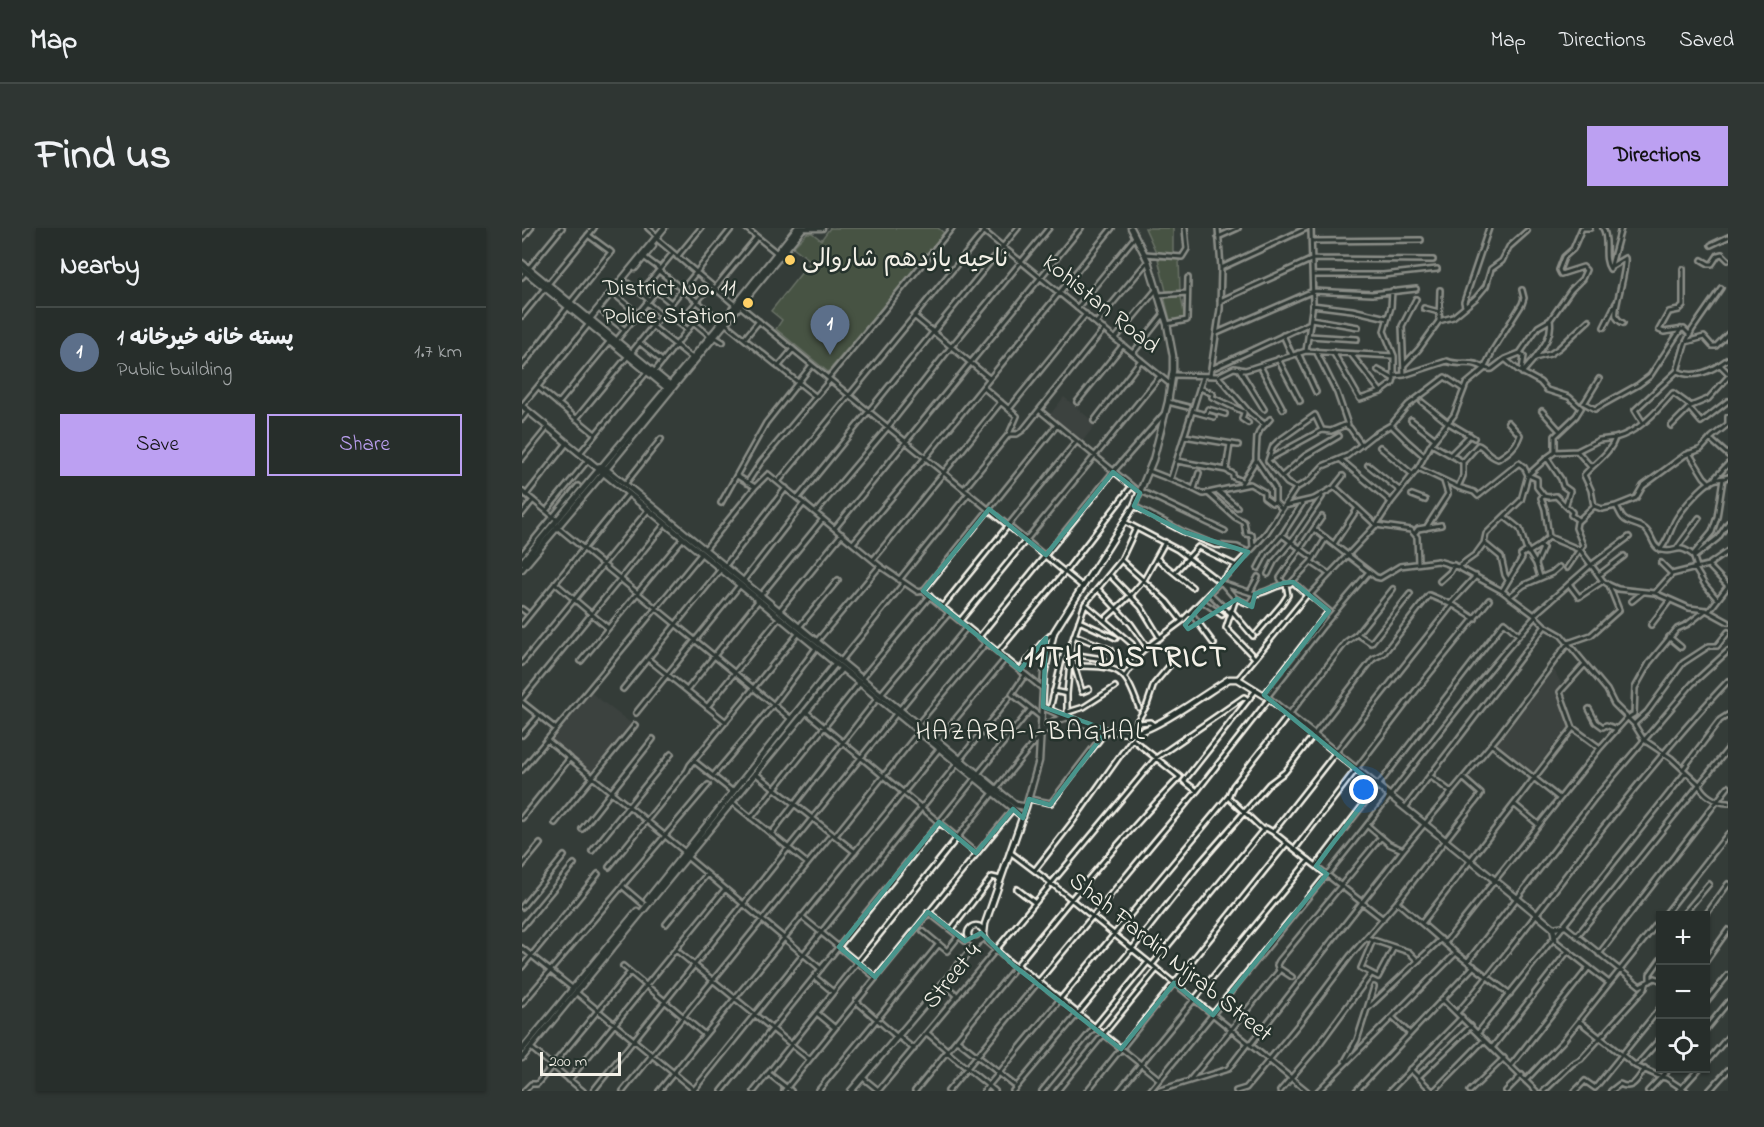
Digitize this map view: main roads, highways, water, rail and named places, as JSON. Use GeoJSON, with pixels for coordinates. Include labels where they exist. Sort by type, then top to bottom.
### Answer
{"type":"FeatureCollection","features":[{"type":"Feature","properties":{"kind":"main road"},"geometry":{"type":"LineString","coordinates":[[588,322],[666,228]]}},
{"type":"Feature","properties":{"kind":"main road"},"geometry":{"type":"LineString","coordinates":[[522,562],[800,228]]}},
{"type":"Feature","properties":{"kind":"main road"},"geometry":{"type":"LineString","coordinates":[[768,268],[777,253],[800,228],[822,228]]}},
{"type":"Feature","properties":{"kind":"main road"},"geometry":{"type":"LineString","coordinates":[[851,1091],[982,938],[990,908],[1029,799],[1039,761],[1046,662],[1054,632],[1125,522],[1149,471],[1166,412],[1173,375],[1173,356],[1157,288],[1145,254],[1131,228]]}},
{"type":"Feature","properties":{"kind":"main road"},"geometry":{"type":"LineString","coordinates":[[588,322],[657,238]]}},
{"type":"Feature","properties":{"kind":"main road"},"geometry":{"type":"LineString","coordinates":[[522,263],[525,272],[546,286],[588,322],[654,372],[668,386]]}},
{"type":"Feature","properties":{"kind":"main road"},"geometry":{"type":"LineString","coordinates":[[601,469],[712,336]]}},
{"type":"Feature","properties":{"kind":"main road"},"geometry":{"type":"LineString","coordinates":[[629,354],[647,372],[668,386]]}},
{"type":"Feature","properties":{"kind":"main road"},"geometry":{"type":"LineString","coordinates":[[522,406],[588,460],[625,484],[742,583],[798,634],[859,684],[938,740],[958,761]]}},
{"type":"Feature","properties":{"kind":"main road"},"geometry":{"type":"LineString","coordinates":[[601,469],[682,538],[696,546]]}},
{"type":"Feature","properties":{"kind":"main road"},"geometry":{"type":"LineString","coordinates":[[522,569],[555,522]]}},
{"type":"Feature","properties":{"kind":"main road"},"geometry":{"type":"LineString","coordinates":[[759,598],[817,641],[862,678],[879,696]]}},
{"type":"Feature","properties":{"kind":"main road"},"geometry":{"type":"LineString","coordinates":[[522,1058],[525,1046],[574,991],[686,854],[835,664]]}},
{"type":"Feature","properties":{"kind":"main road"},"geometry":{"type":"LineString","coordinates":[[703,833],[841,669]]}},
{"type":"Feature","properties":{"kind":"main road"},"geometry":{"type":"LineString","coordinates":[[1043,706],[1107,729],[1137,732],[1154,725],[1229,679],[1238,679],[1266,697],[1517,898],[1553,928],[1554,939]]}},
{"type":"Feature","properties":{"kind":"main road"},"geometry":{"type":"LineString","coordinates":[[898,711],[920,728],[939,749],[977,776],[1023,817]]}},
{"type":"Feature","properties":{"kind":"main road"},"geometry":{"type":"LineString","coordinates":[[1042,733],[1060,718],[1068,715]]}},
{"type":"Feature","properties":{"kind":"main road"},"geometry":{"type":"LineString","coordinates":[[995,791],[1016,805],[1026,807]]}},
{"type":"Feature","properties":{"kind":"main road"},"geometry":{"type":"LineString","coordinates":[[574,991],[686,854]]}},
{"type":"Feature","properties":{"kind":"main road"},"geometry":{"type":"LineString","coordinates":[[963,958],[970,939],[969,931],[982,922],[990,908]]}},
{"type":"Feature","properties":{"kind":"main road"},"geometry":{"type":"LineString","coordinates":[[1553,928],[1565,926]]}},
{"type":"Feature","properties":{"kind":"main road"},"geometry":{"type":"LineString","coordinates":[[976,927],[981,928],[982,938]]}},
{"type":"Feature","properties":{"kind":"main road"},"geometry":{"type":"LineString","coordinates":[[970,939],[982,938]]}},
{"type":"Feature","properties":{"kind":"place","name":"ناحیه یازدهم شاروالی"},"geometry":{"type":"Point","coordinates":[790,260]}},
{"type":"Feature","properties":{"kind":"place","name":"District No. 11 Police Station"},"geometry":{"type":"Point","coordinates":[748,303]}},
{"type":"Feature","properties":{"kind":"place","name":"1 پسته خانه خیرخانه"},"geometry":{"type":"Point","coordinates":[830,355]}},
{"type":"Feature","properties":{"kind":"district","name":"11TH DISTRICT"},"geometry":{"type":"Point","coordinates":[1126,659]}},
{"type":"Feature","properties":{"kind":"district","name":"HAZARA-I-BAGHAL"},"geometry":{"type":"Point","coordinates":[1031,733]}}]}
